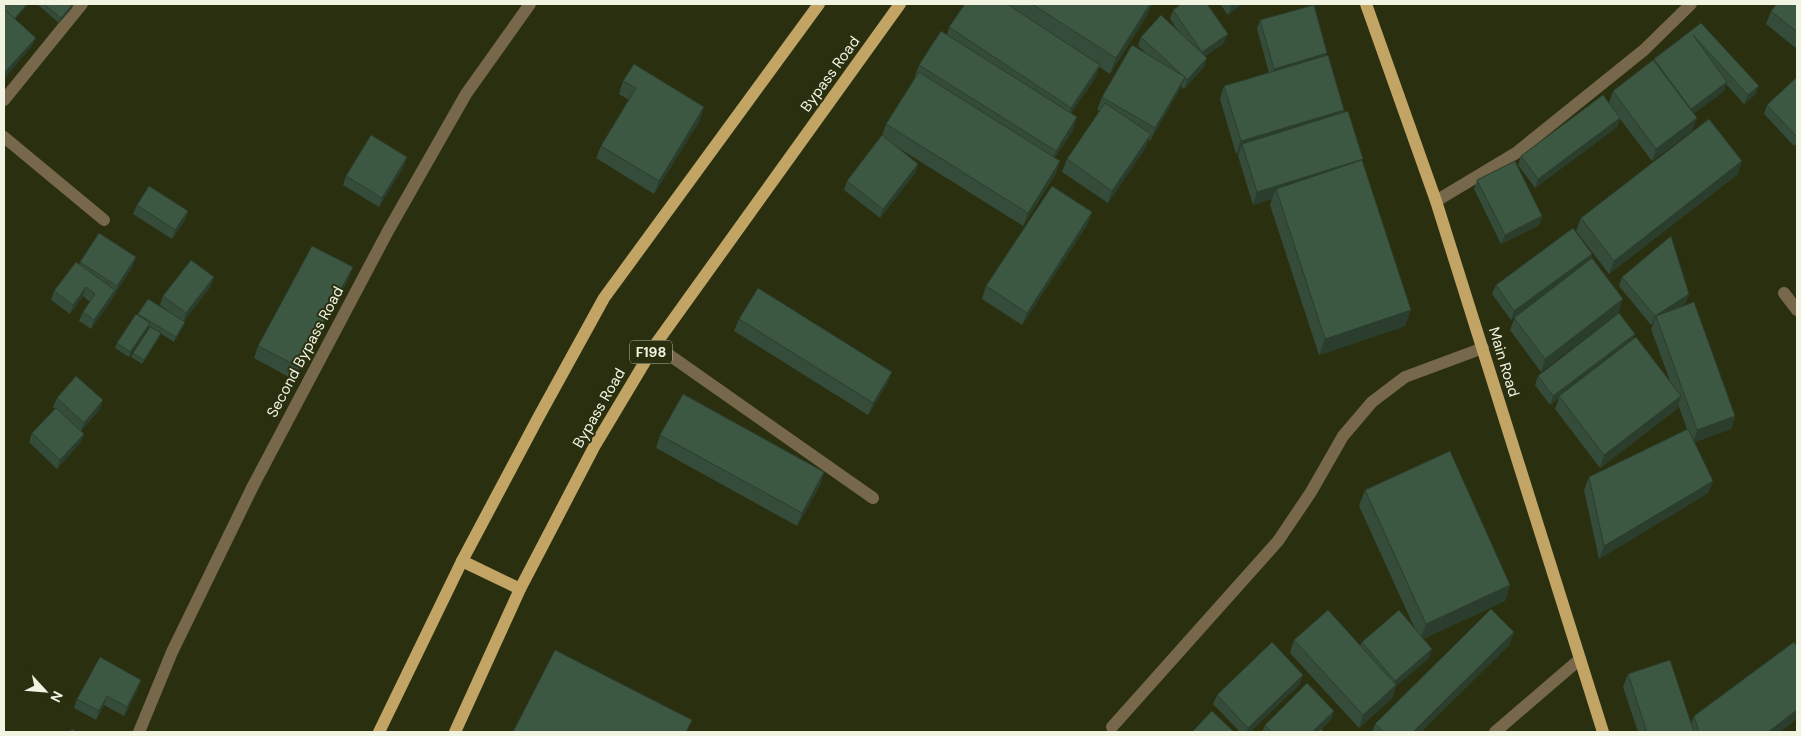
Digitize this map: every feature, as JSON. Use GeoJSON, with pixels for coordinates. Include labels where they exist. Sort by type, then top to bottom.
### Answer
{"type":"FeatureCollection","features":[{"type":"Feature","properties":{"kind":"main road"},"geometry":{"type":"LineString","coordinates":[[379,732],[462,561],[604,298],[820,4]]}},
{"type":"Feature","properties":{"kind":"main road","name":"Bypass Road"},"geometry":{"type":"LineString","coordinates":[[454,732],[520,589],[594,447],[655,345],[900,4]]}},
{"type":"Feature","properties":{"kind":"main road","name":"Main Road"},"geometry":{"type":"LineString","coordinates":[[1366,4],[1436,201],[1603,732]]}},
{"type":"Feature","properties":{"kind":"main road"},"geometry":{"type":"LineString","coordinates":[[462,561],[520,589]]}},
{"type":"Feature","properties":{"kind":"street"},"geometry":{"type":"LineString","coordinates":[[4,100],[82,4]]}},
{"type":"Feature","properties":{"kind":"street","name":"Second Bypass Road"},"geometry":{"type":"LineString","coordinates":[[139,732],[172,652],[253,486],[388,230],[466,94],[530,4]]}},
{"type":"Feature","properties":{"kind":"street"},"geometry":{"type":"LineString","coordinates":[[1436,201],[1516,153],[1644,50],[1691,4]]}},
{"type":"Feature","properties":{"kind":"street"},"geometry":{"type":"LineString","coordinates":[[4,137],[104,220]]}},
{"type":"Feature","properties":{"kind":"street"},"geometry":{"type":"LineString","coordinates":[[1784,293],[1797,310]]}},
{"type":"Feature","properties":{"kind":"street"},"geometry":{"type":"LineString","coordinates":[[655,345],[873,498]]}},
{"type":"Feature","properties":{"kind":"street"},"geometry":{"type":"LineString","coordinates":[[1112,727],[1278,541],[1311,492],[1343,436],[1372,402],[1405,377],[1482,348]]}},
{"type":"Feature","properties":{"kind":"street"},"geometry":{"type":"LineString","coordinates":[[1495,732],[1580,660]]}},
{"type":"Feature","properties":{"kind":"building"},"geometry":{"type":"Polygon","coordinates":[[[4,4],[27,4],[14,19],[4,9],[4,4]]]}},
{"type":"Feature","properties":{"kind":"building"},"geometry":{"type":"Polygon","coordinates":[[[44,4],[73,4],[61,18],[44,4]]]}},
{"type":"Feature","properties":{"kind":"building"},"geometry":{"type":"Polygon","coordinates":[[[965,4],[1007,4],[1100,65],[1071,108],[949,27],[965,4]]]}},
{"type":"Feature","properties":{"kind":"building"},"geometry":{"type":"Polygon","coordinates":[[[1032,4],[1150,4],[1116,58],[1032,4]]]}},
{"type":"Feature","properties":{"kind":"building"},"geometry":{"type":"Polygon","coordinates":[[[1181,4],[1207,4],[1228,34],[1202,52],[1173,10],[1181,4]]]}},
{"type":"Feature","properties":{"kind":"building"},"geometry":{"type":"Polygon","coordinates":[[[1777,4],[1797,4],[1797,32],[1771,11],[1777,4]]]}},
{"type":"Feature","properties":{"kind":"building"},"geometry":{"type":"Polygon","coordinates":[[[1314,5],[1327,53],[1274,69],[1260,20],[1314,5]]]}},
{"type":"Feature","properties":{"kind":"building"},"geometry":{"type":"Polygon","coordinates":[[[4,9],[36,38],[4,73],[4,9]]]}},
{"type":"Feature","properties":{"kind":"building"},"geometry":{"type":"Polygon","coordinates":[[[1161,15],[1207,58],[1187,80],[1141,37],[1161,15]]]}},
{"type":"Feature","properties":{"kind":"building"},"geometry":{"type":"Polygon","coordinates":[[[1701,23],[1759,86],[1748,95],[1693,35],[1727,82],[1691,109],[1654,59],[1701,23]]]}},
{"type":"Feature","properties":{"kind":"building"},"geometry":{"type":"Polygon","coordinates":[[[941,31],[1077,117],[1056,151],[919,65],[941,31]]]}},
{"type":"Feature","properties":{"kind":"building"},"geometry":{"type":"Polygon","coordinates":[[[1132,45],[1185,77],[1155,128],[1102,97],[1132,45]]]}},
{"type":"Feature","properties":{"kind":"building"},"geometry":{"type":"Polygon","coordinates":[[[1328,55],[1344,110],[1241,141],[1224,86],[1328,55]]]}},
{"type":"Feature","properties":{"kind":"building"},"geometry":{"type":"Polygon","coordinates":[[[1653,60],[1697,118],[1656,149],[1613,91],[1653,60]]]}},
{"type":"Feature","properties":{"kind":"building"},"geometry":{"type":"Polygon","coordinates":[[[634,64],[704,107],[659,181],[601,146],[636,88],[623,81],[634,64]]]}},
{"type":"Feature","properties":{"kind":"building"},"geometry":{"type":"Polygon","coordinates":[[[919,72],[1060,161],[1028,213],[886,124],[919,72]]]}},
{"type":"Feature","properties":{"kind":"building"},"geometry":{"type":"Polygon","coordinates":[[[1797,77],[1797,137],[1767,105],[1797,77]]]}},
{"type":"Feature","properties":{"kind":"building"},"geometry":{"type":"Polygon","coordinates":[[[1603,95],[1620,118],[1538,179],[1521,156],[1603,95]]]}},
{"type":"Feature","properties":{"kind":"building"},"geometry":{"type":"Polygon","coordinates":[[[1105,103],[1151,134],[1112,191],[1067,159],[1105,103]]]}},
{"type":"Feature","properties":{"kind":"building"},"geometry":{"type":"Polygon","coordinates":[[[1348,111],[1363,159],[1257,192],[1242,144],[1348,111]]]}},
{"type":"Feature","properties":{"kind":"building"},"geometry":{"type":"Polygon","coordinates":[[[1709,119],[1742,161],[1614,261],[1581,218],[1709,119]]]}},
{"type":"Feature","properties":{"kind":"building"},"geometry":{"type":"Polygon","coordinates":[[[371,135],[407,157],[382,198],[346,176],[371,135]]]}},
{"type":"Feature","properties":{"kind":"building"},"geometry":{"type":"Polygon","coordinates":[[[882,135],[918,164],[883,209],[847,181],[882,135]]]}},
{"type":"Feature","properties":{"kind":"building"},"geometry":{"type":"Polygon","coordinates":[[[1362,160],[1411,310],[1325,339],[1276,189],[1362,160]]]}},
{"type":"Feature","properties":{"kind":"building"},"geometry":{"type":"Polygon","coordinates":[[[1515,161],[1542,216],[1505,235],[1477,180],[1515,161]]]}},
{"type":"Feature","properties":{"kind":"building"},"geometry":{"type":"Polygon","coordinates":[[[149,186],[188,211],[175,230],[137,205],[149,186]]]}},
{"type":"Feature","properties":{"kind":"building"},"geometry":{"type":"Polygon","coordinates":[[[1052,186],[1092,212],[1027,313],[986,286],[1052,186]]]}},
{"type":"Feature","properties":{"kind":"building"},"geometry":{"type":"Polygon","coordinates":[[[1573,228],[1592,254],[1514,311],[1496,285],[1573,228]]]}},
{"type":"Feature","properties":{"kind":"building"},"geometry":{"type":"Polygon","coordinates":[[[99,233],[136,257],[117,286],[80,262],[99,233]]]}},
{"type":"Feature","properties":{"kind":"building"},"geometry":{"type":"Polygon","coordinates":[[[1671,236],[1689,294],[1655,316],[1622,277],[1671,236]]]}},
{"type":"Feature","properties":{"kind":"building"},"geometry":{"type":"Polygon","coordinates":[[[312,246],[353,267],[299,367],[258,346],[312,246]]]}},
{"type":"Feature","properties":{"kind":"building"},"geometry":{"type":"Polygon","coordinates":[[[1592,258],[1623,299],[1545,359],[1514,318],[1592,258]]]}},
{"type":"Feature","properties":{"kind":"building"},"geometry":{"type":"Polygon","coordinates":[[[191,260],[214,277],[186,313],[163,296],[191,260]]]}},
{"type":"Feature","properties":{"kind":"building"},"geometry":{"type":"Polygon","coordinates":[[[76,262],[115,290],[94,320],[83,312],[95,294],[86,287],[73,305],[54,291],[76,262]]]}},
{"type":"Feature","properties":{"kind":"building"},"geometry":{"type":"Polygon","coordinates":[[[758,288],[892,372],[873,403],[739,319],[758,288]]]}},
{"type":"Feature","properties":{"kind":"building"},"geometry":{"type":"Polygon","coordinates":[[[148,299],[185,322],[176,337],[138,314],[148,299]]]}},
{"type":"Feature","properties":{"kind":"building"},"geometry":{"type":"Polygon","coordinates":[[[1694,302],[1735,416],[1697,430],[1656,316],[1694,302]]]}},
{"type":"Feature","properties":{"kind":"building"},"geometry":{"type":"Polygon","coordinates":[[[1619,313],[1635,334],[1553,396],[1538,376],[1619,313]]]}},
{"type":"Feature","properties":{"kind":"building"},"geometry":{"type":"Polygon","coordinates":[[[136,314],[150,323],[130,352],[117,343],[136,314]]]}},
{"type":"Feature","properties":{"kind":"building"},"geometry":{"type":"Polygon","coordinates":[[[150,327],[161,333],[144,360],[133,353],[150,327]]]}},
{"type":"Feature","properties":{"kind":"building"},"geometry":{"type":"Polygon","coordinates":[[[1636,337],[1681,396],[1604,455],[1559,396],[1636,337]]]}},
{"type":"Feature","properties":{"kind":"building"},"geometry":{"type":"Polygon","coordinates":[[[76,376],[103,400],[84,423],[57,398],[76,376]]]}},
{"type":"Feature","properties":{"kind":"building"},"geometry":{"type":"Polygon","coordinates":[[[683,394],[824,472],[802,513],[660,435],[683,394]]]}},
{"type":"Feature","properties":{"kind":"building"},"geometry":{"type":"Polygon","coordinates":[[[56,408],[84,434],[60,460],[32,433],[56,408]]]}},
{"type":"Feature","properties":{"kind":"building"},"geometry":{"type":"Polygon","coordinates":[[[1688,429],[1713,481],[1604,546],[1589,477],[1688,429]]]}},
{"type":"Feature","properties":{"kind":"building"},"geometry":{"type":"Polygon","coordinates":[[[1450,451],[1510,585],[1426,624],[1365,490],[1450,451]]]}},
{"type":"Feature","properties":{"kind":"building"},"geometry":{"type":"Polygon","coordinates":[[[1491,609],[1514,632],[1413,732],[1384,732],[1375,724],[1491,609]]]}},
{"type":"Feature","properties":{"kind":"building"},"geometry":{"type":"Polygon","coordinates":[[[1328,610],[1396,685],[1363,715],[1294,640],[1328,610]]]}},
{"type":"Feature","properties":{"kind":"building"},"geometry":{"type":"Polygon","coordinates":[[[1399,610],[1432,649],[1395,681],[1362,642],[1399,610]]]}},
{"type":"Feature","properties":{"kind":"building"},"geometry":{"type":"Polygon","coordinates":[[[1272,642],[1303,675],[1248,728],[1217,695],[1272,642]]]}},
{"type":"Feature","properties":{"kind":"building"},"geometry":{"type":"Polygon","coordinates":[[[1794,642],[1797,646],[1797,710],[1768,732],[1699,732],[1694,716],[1794,642]]]}},
{"type":"Feature","properties":{"kind":"building"},"geometry":{"type":"Polygon","coordinates":[[[555,650],[692,720],[686,732],[513,732],[555,650]]]}},
{"type":"Feature","properties":{"kind":"building"},"geometry":{"type":"Polygon","coordinates":[[[100,657],[141,680],[127,707],[107,696],[99,711],[77,699],[100,657]]]}},
{"type":"Feature","properties":{"kind":"building"},"geometry":{"type":"Polygon","coordinates":[[[1670,660],[1694,732],[1647,732],[1628,674],[1670,660]]]}},
{"type":"Feature","properties":{"kind":"building"},"geometry":{"type":"Polygon","coordinates":[[[1307,683],[1334,711],[1312,732],[1272,732],[1265,725],[1307,683]]]}},
{"type":"Feature","properties":{"kind":"building"},"geometry":{"type":"Polygon","coordinates":[[[1212,711],[1234,732],[1192,732],[1212,711]]]}}]}
